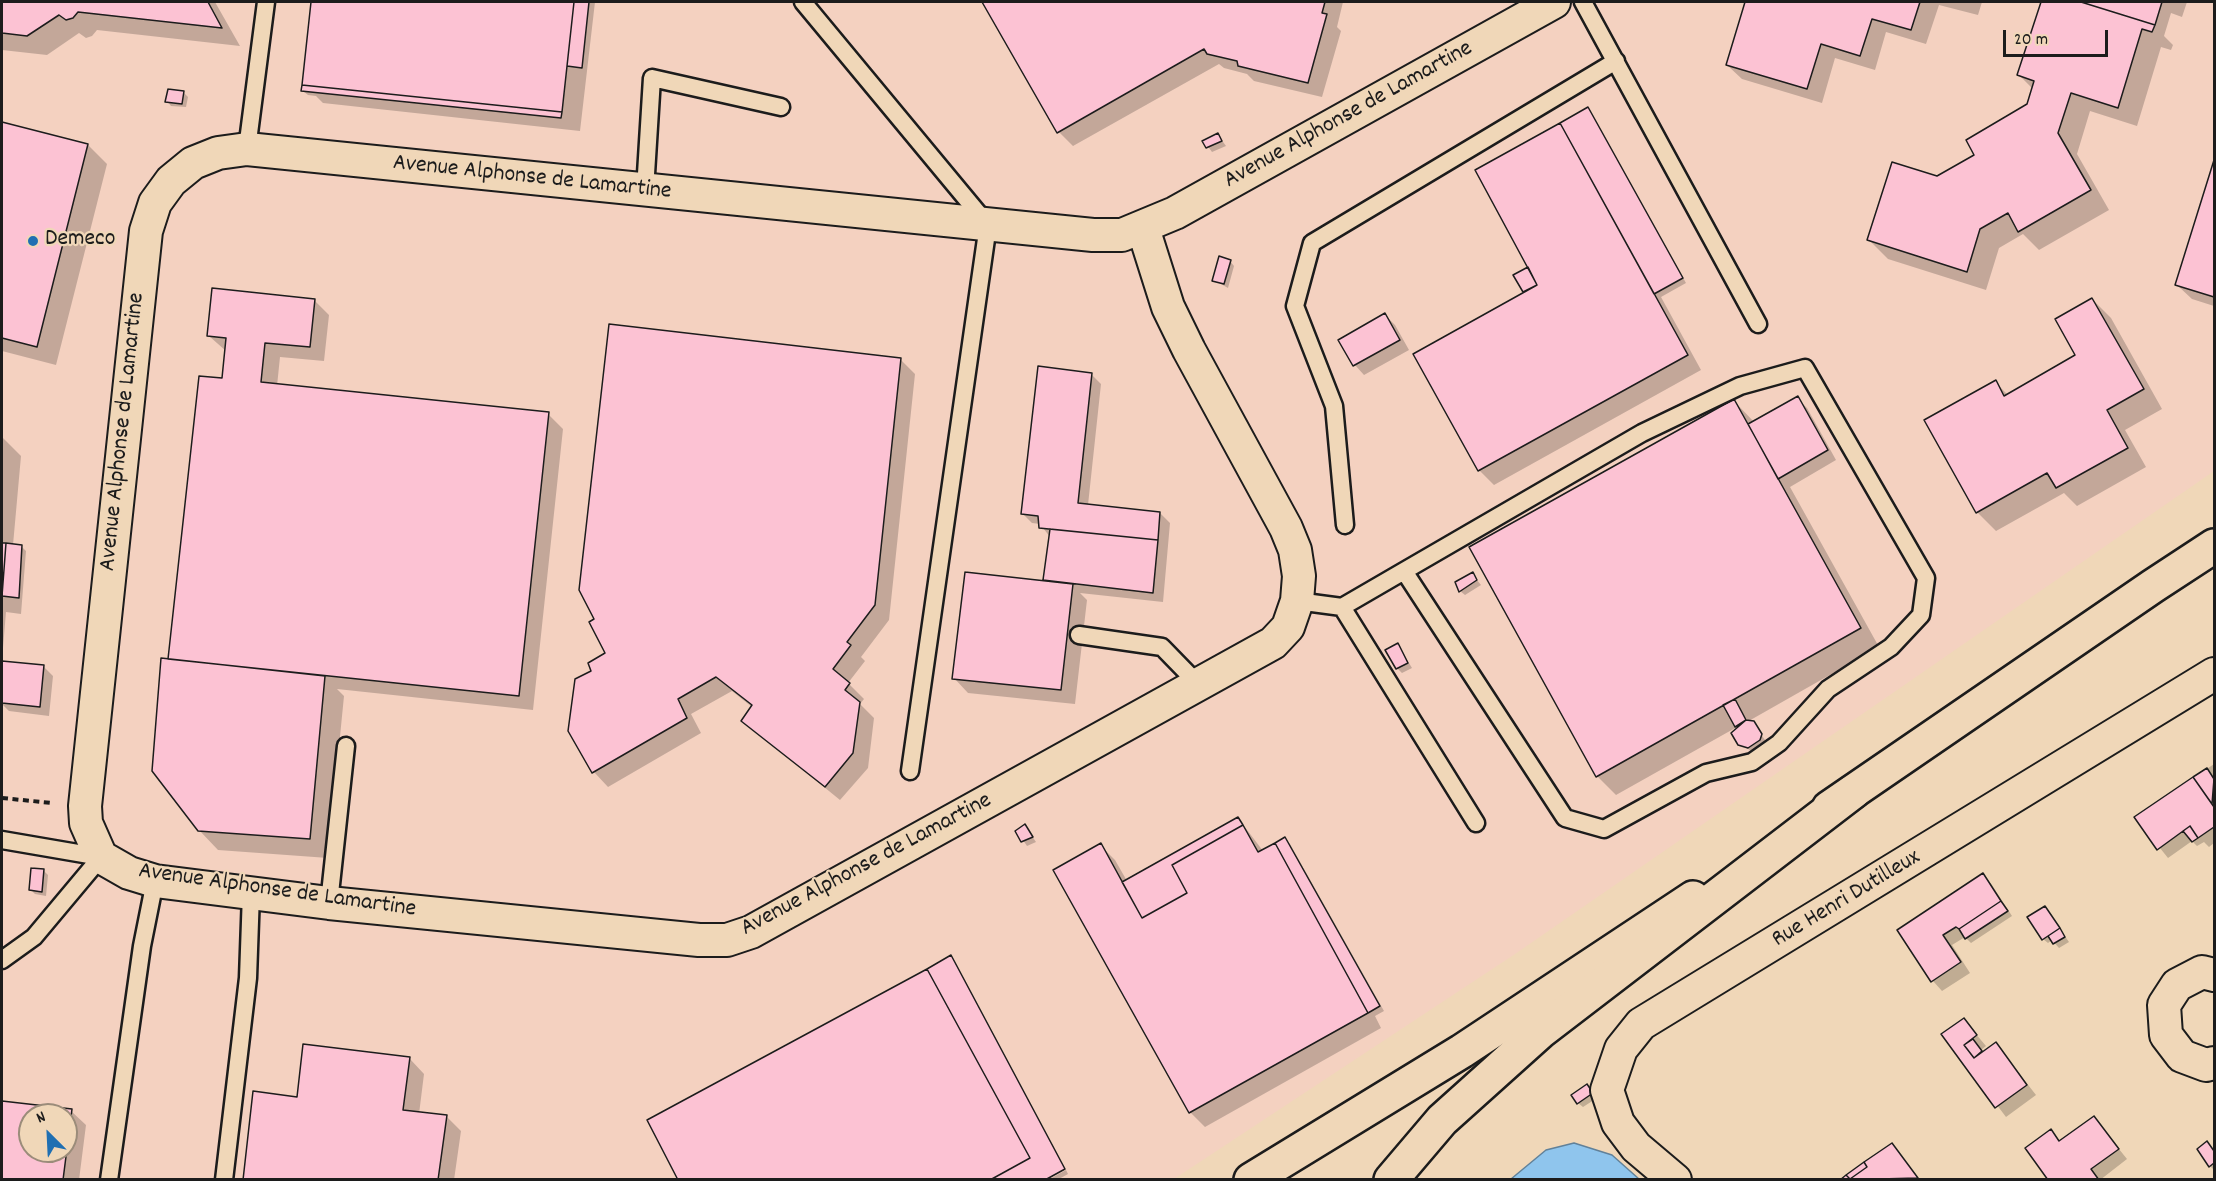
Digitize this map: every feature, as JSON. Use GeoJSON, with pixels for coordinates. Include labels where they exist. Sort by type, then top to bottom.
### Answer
{"type":"FeatureCollection","features":[{"type":"Feature","properties":{"kind":"main road"},"geometry":{"type":"LineString","coordinates":[[2152,585],[2214,534]]}},
{"type":"Feature","properties":{"kind":"main road"},"geometry":{"type":"LineString","coordinates":[[1251,1179],[1462,1051],[1853,792],[2152,585],[2214,546]]}},
{"type":"Feature","properties":{"kind":"main road"},"geometry":{"type":"LineString","coordinates":[[1391,1179],[1442,1120],[1540,1032],[1853,792]]}},
{"type":"Feature","properties":{"kind":"main road"},"geometry":{"type":"LineString","coordinates":[[1285,1179],[1462,1051]]}},
{"type":"Feature","properties":{"kind":"street","name":"Avenue Alphonse de Lamartine"},"geometry":{"type":"LineString","coordinates":[[1143,228],[1168,307],[1286,528],[1297,559],[1298,601],[1288,627],[1273,643],[752,932],[727,940],[699,940],[329,903],[155,881],[129,873],[101,857],[86,823],[85,806],[146,231],[155,203],[171,181],[193,163],[218,153],[248,149],[988,225],[1093,235],[1122,235],[1143,228],[1554,2]]}},
{"type":"Feature","properties":{"kind":"street","name":"Rue Henri Dutilleux"},"geometry":{"type":"LineString","coordinates":[[1676,1179],[1636,1147],[1618,1123],[1607,1090],[1621,1049],[1641,1024],[2214,674]]}},
{"type":"Feature","properties":{"kind":"street"},"geometry":{"type":"LineString","coordinates":[[2214,975],[2202,972],[2177,985],[2164,1005],[2166,1035],[2182,1056],[2206,1065],[2214,1063]]}},
{"type":"Feature","properties":{"kind":"lane"},"geometry":{"type":"LineString","coordinates":[[248,149],[266,2]]}},
{"type":"Feature","properties":{"kind":"lane"},"geometry":{"type":"LineString","coordinates":[[803,2],[988,225],[910,771]]}},
{"type":"Feature","properties":{"kind":"lane"},"geometry":{"type":"LineString","coordinates":[[1583,2],[1758,324]]}},
{"type":"Feature","properties":{"kind":"lane"},"geometry":{"type":"LineString","coordinates":[[1345,525],[1334,406],[1295,306],[1312,243],[1616,61]]}},
{"type":"Feature","properties":{"kind":"lane"},"geometry":{"type":"LineString","coordinates":[[645,190],[652,78],[781,107]]}},
{"type":"Feature","properties":{"kind":"lane"},"geometry":{"type":"LineString","coordinates":[[1298,601],[1342,607],[1404,571],[1642,433],[1740,386],[1805,368],[1926,578],[1921,615],[1891,647],[1828,689],[1779,743],[1752,762],[1706,773],[1604,829],[1565,818],[1404,571]]}},
{"type":"Feature","properties":{"kind":"lane"},"geometry":{"type":"LineString","coordinates":[[1342,607],[1476,823]]}},
{"type":"Feature","properties":{"kind":"lane"},"geometry":{"type":"LineString","coordinates":[[1078,634],[1162,647],[1198,684]]}},
{"type":"Feature","properties":{"kind":"lane"},"geometry":{"type":"LineString","coordinates":[[329,903],[346,746]]}},
{"type":"Feature","properties":{"kind":"lane"},"geometry":{"type":"LineString","coordinates":[[2,840],[101,857]]}},
{"type":"Feature","properties":{"kind":"lane"},"geometry":{"type":"LineString","coordinates":[[2,960],[34,937],[101,857]]}},
{"type":"Feature","properties":{"kind":"lane"},"geometry":{"type":"LineString","coordinates":[[109,1179],[142,946],[155,881]]}},
{"type":"Feature","properties":{"kind":"lane"},"geometry":{"type":"LineString","coordinates":[[224,1179],[248,978],[251,893]]}},
{"type":"Feature","properties":{"kind":"path"},"geometry":{"type":"LineString","coordinates":[[2,798],[85,806]]}},
{"type":"Feature","properties":{"kind":"shaded area"},"geometry":{"type":"Polygon","coordinates":[[[2,2],[2214,2],[2214,471],[1515,954],[1174,1179],[2,1180],[2,2]]]}},
{"type":"Feature","properties":{"kind":"water"},"geometry":{"type":"Polygon","coordinates":[[[1574,1143],[1612,1155],[1639,1179],[1511,1179],[1546,1150],[1574,1143]]]}},
{"type":"Feature","properties":{"kind":"building"},"geometry":{"type":"Polygon","coordinates":[[[2,2],[208,2],[222,28],[78,12],[73,18],[66,20],[59,15],[27,36],[2,33],[2,2]]]}},
{"type":"Feature","properties":{"kind":"building"},"geometry":{"type":"Polygon","coordinates":[[[311,2],[574,2],[562,112],[302,85],[311,2]]]}},
{"type":"Feature","properties":{"kind":"building"},"geometry":{"type":"Polygon","coordinates":[[[574,2],[589,2],[582,68],[567,66],[574,2]]]}},
{"type":"Feature","properties":{"kind":"building"},"geometry":{"type":"Polygon","coordinates":[[[982,2],[1325,2],[1322,13],[1327,14],[1308,83],[1238,66],[1237,61],[1207,54],[1204,49],[1057,133],[982,2]]]}},
{"type":"Feature","properties":{"kind":"building"},"geometry":{"type":"Polygon","coordinates":[[[1745,2],[1920,2],[1911,30],[1872,19],[1860,56],[1821,44],[1807,89],[1726,65],[1745,2]]]}},
{"type":"Feature","properties":{"kind":"building"},"geometry":{"type":"Polygon","coordinates":[[[2041,2],[2081,2],[2155,25],[2152,32],[2142,29],[2118,108],[2071,93],[2058,133],[2091,190],[2018,232],[2008,213],[1980,229],[1967,272],[1867,240],[1892,162],[1937,176],[1974,155],[1966,140],[2027,104],[2034,81],[2017,75],[2041,2]]]}},
{"type":"Feature","properties":{"kind":"building"},"geometry":{"type":"Polygon","coordinates":[[[2081,2],[2162,2],[2155,25],[2081,2]]]}},
{"type":"Feature","properties":{"kind":"building"},"geometry":{"type":"Polygon","coordinates":[[[302,85],[562,112],[561,118],[301,91],[302,85]]]}},
{"type":"Feature","properties":{"kind":"building"},"geometry":{"type":"Polygon","coordinates":[[[168,89],[184,91],[182,104],[165,102],[168,89]]]}},
{"type":"Feature","properties":{"kind":"building"},"geometry":{"type":"Polygon","coordinates":[[[1588,107],[1683,278],[1654,294],[1560,123],[1588,107]]]}},
{"type":"Feature","properties":{"kind":"building","name":"Demeco"},"geometry":{"type":"Polygon","coordinates":[[[2,122],[88,144],[37,347],[2,338],[2,122]]]}},
{"type":"Feature","properties":{"kind":"building"},"geometry":{"type":"Polygon","coordinates":[[[1560,123],[1688,355],[1478,471],[1413,354],[1537,285],[1475,170],[1560,123]]]}},
{"type":"Feature","properties":{"kind":"building"},"geometry":{"type":"Polygon","coordinates":[[[1218,133],[1222,141],[1206,148],[1202,141],[1218,133]]]}},
{"type":"Feature","properties":{"kind":"building"},"geometry":{"type":"Polygon","coordinates":[[[2214,160],[2214,297],[2175,285],[2214,160]]]}},
{"type":"Feature","properties":{"kind":"building"},"geometry":{"type":"Polygon","coordinates":[[[1219,256],[1231,260],[1224,284],[1212,281],[1219,256]]]}},
{"type":"Feature","properties":{"kind":"building"},"geometry":{"type":"Polygon","coordinates":[[[1528,267],[1537,285],[1523,292],[1513,275],[1528,267]]]}},
{"type":"Feature","properties":{"kind":"building"},"geometry":{"type":"Polygon","coordinates":[[[212,288],[315,299],[310,347],[265,343],[261,382],[549,412],[519,696],[168,659],[199,376],[222,378],[226,338],[207,336],[212,288]]]}},
{"type":"Feature","properties":{"kind":"building"},"geometry":{"type":"Polygon","coordinates":[[[2092,298],[2144,389],[2107,410],[2128,448],[2056,488],[2047,473],[1976,513],[1924,420],[1996,380],[2004,396],[2075,355],[2055,319],[2092,298]]]}},
{"type":"Feature","properties":{"kind":"building"},"geometry":{"type":"Polygon","coordinates":[[[1385,313],[1400,340],[1353,366],[1338,340],[1385,313]]]}},
{"type":"Feature","properties":{"kind":"building"},"geometry":{"type":"Polygon","coordinates":[[[609,324],[901,358],[875,605],[847,642],[851,645],[833,669],[850,683],[845,690],[860,702],[853,753],[825,787],[741,721],[752,705],[716,677],[678,699],[687,718],[592,773],[568,731],[575,679],[591,671],[588,663],[605,653],[589,622],[594,619],[579,590],[609,324]]]}},
{"type":"Feature","properties":{"kind":"building"},"geometry":{"type":"Polygon","coordinates":[[[1038,366],[1092,373],[1078,503],[1160,512],[1158,540],[1039,528],[1038,516],[1021,514],[1038,366]]]}},
{"type":"Feature","properties":{"kind":"building"},"geometry":{"type":"Polygon","coordinates":[[[1798,396],[1828,450],[1778,479],[1748,424],[1798,396]]]}},
{"type":"Feature","properties":{"kind":"building"},"geometry":{"type":"Polygon","coordinates":[[[1734,399],[1861,628],[1596,777],[1469,547],[1734,399]]]}},
{"type":"Feature","properties":{"kind":"building"},"geometry":{"type":"Polygon","coordinates":[[[1050,529],[1158,540],[1153,593],[1043,580],[1050,529]]]}},
{"type":"Feature","properties":{"kind":"building"},"geometry":{"type":"Polygon","coordinates":[[[2,543],[6,543],[2,596],[2,543]]]}},
{"type":"Feature","properties":{"kind":"building"},"geometry":{"type":"Polygon","coordinates":[[[6,543],[22,545],[19,598],[2,596],[6,543]]]}},
{"type":"Feature","properties":{"kind":"building"},"geometry":{"type":"Polygon","coordinates":[[[965,572],[1073,584],[1061,690],[952,679],[965,572]]]}},
{"type":"Feature","properties":{"kind":"building"},"geometry":{"type":"Polygon","coordinates":[[[1473,572],[1477,580],[1459,592],[1455,582],[1473,572]]]}},
{"type":"Feature","properties":{"kind":"building"},"geometry":{"type":"Polygon","coordinates":[[[1398,643],[1408,663],[1396,669],[1385,650],[1398,643]]]}},
{"type":"Feature","properties":{"kind":"building"},"geometry":{"type":"Polygon","coordinates":[[[161,658],[325,676],[310,839],[198,831],[152,771],[161,658]]]}},
{"type":"Feature","properties":{"kind":"building"},"geometry":{"type":"Polygon","coordinates":[[[2,661],[44,665],[40,707],[2,703],[2,661]]]}},
{"type":"Feature","properties":{"kind":"building"},"geometry":{"type":"Polygon","coordinates":[[[1735,699],[1746,720],[1735,727],[1723,705],[1735,699]]]}},
{"type":"Feature","properties":{"kind":"building"},"geometry":{"type":"Polygon","coordinates":[[[1746,720],[1754,721],[1762,734],[1760,740],[1748,748],[1738,745],[1731,733],[1746,720]]]}},
{"type":"Feature","properties":{"kind":"building"},"geometry":{"type":"Polygon","coordinates":[[[2207,768],[2214,779],[2212,804],[2193,777],[2207,768]]]}},
{"type":"Feature","properties":{"kind":"building"},"geometry":{"type":"Polygon","coordinates":[[[2193,777],[2214,807],[2214,827],[2198,838],[2190,826],[2157,850],[2134,817],[2193,777]]]}},
{"type":"Feature","properties":{"kind":"building"},"geometry":{"type":"Polygon","coordinates":[[[1238,817],[1243,825],[1172,865],[1187,893],[1142,918],[1122,882],[1238,817]]]}},
{"type":"Feature","properties":{"kind":"building"},"geometry":{"type":"Polygon","coordinates":[[[1025,824],[1033,837],[1021,842],[1015,831],[1025,824]]]}},
{"type":"Feature","properties":{"kind":"building"},"geometry":{"type":"Polygon","coordinates":[[[1243,825],[1258,852],[1275,843],[1368,1013],[1189,1113],[1053,870],[1101,843],[1142,918],[1187,893],[1172,865],[1243,825]]]}},
{"type":"Feature","properties":{"kind":"building"},"geometry":{"type":"Polygon","coordinates":[[[2190,826],[2198,838],[2192,842],[2183,831],[2190,826]]]}},
{"type":"Feature","properties":{"kind":"building"},"geometry":{"type":"Polygon","coordinates":[[[1285,837],[1380,1006],[1368,1013],[1275,843],[1285,837]]]}},
{"type":"Feature","properties":{"kind":"building"},"geometry":{"type":"Polygon","coordinates":[[[31,868],[44,869],[42,892],[29,890],[31,868]]]}},
{"type":"Feature","properties":{"kind":"building"},"geometry":{"type":"Polygon","coordinates":[[[1983,873],[2001,901],[1959,929],[1956,927],[1943,935],[1961,962],[1931,982],[1897,930],[1983,873]]]}},
{"type":"Feature","properties":{"kind":"building"},"geometry":{"type":"Polygon","coordinates":[[[2001,901],[2008,911],[1965,939],[1959,929],[2001,901]]]}},
{"type":"Feature","properties":{"kind":"building"},"geometry":{"type":"Polygon","coordinates":[[[2045,906],[2060,928],[2042,940],[2027,917],[2045,906]]]}},
{"type":"Feature","properties":{"kind":"building"},"geometry":{"type":"Polygon","coordinates":[[[2060,928],[2065,937],[2053,944],[2048,936],[2060,928]]]}},
{"type":"Feature","properties":{"kind":"building"},"geometry":{"type":"Polygon","coordinates":[[[951,955],[1065,1169],[1045,1180],[990,1180],[1030,1158],[927,969],[951,955]]]}},
{"type":"Feature","properties":{"kind":"building"},"geometry":{"type":"Polygon","coordinates":[[[927,969],[1030,1158],[990,1180],[678,1180],[647,1120],[927,969]]]}},
{"type":"Feature","properties":{"kind":"building"},"geometry":{"type":"Polygon","coordinates":[[[1964,1018],[1977,1035],[1964,1045],[1974,1058],[1996,1042],[2027,1085],[1995,1108],[1941,1034],[1964,1018]]]}},
{"type":"Feature","properties":{"kind":"building"},"geometry":{"type":"Polygon","coordinates":[[[1973,1039],[1982,1051],[1974,1058],[1964,1045],[1973,1039]]]}},
{"type":"Feature","properties":{"kind":"building"},"geometry":{"type":"Polygon","coordinates":[[[303,1044],[410,1057],[403,1110],[447,1115],[438,1180],[243,1180],[253,1091],[297,1097],[303,1044]]]}},
{"type":"Feature","properties":{"kind":"building"},"geometry":{"type":"Polygon","coordinates":[[[1587,1084],[1593,1093],[1577,1104],[1571,1095],[1587,1084]]]}},
{"type":"Feature","properties":{"kind":"building"},"geometry":{"type":"Polygon","coordinates":[[[2,1101],[20,1103],[18,1163],[65,1163],[63,1180],[2,1180],[2,1101]]]}},
{"type":"Feature","properties":{"kind":"building"},"geometry":{"type":"Polygon","coordinates":[[[2094,1116],[2119,1149],[2091,1169],[2099,1180],[2048,1180],[2025,1148],[2051,1129],[2059,1141],[2094,1116]]]}},
{"type":"Feature","properties":{"kind":"building"},"geometry":{"type":"Polygon","coordinates":[[[2207,1141],[2214,1151],[2214,1163],[2209,1167],[2197,1149],[2207,1141]]]}},
{"type":"Feature","properties":{"kind":"building"},"geometry":{"type":"Polygon","coordinates":[[[1892,1143],[1918,1178],[1840,1180],[1846,1175],[1850,1179],[1867,1167],[1864,1162],[1892,1143]]]}},
{"type":"Feature","properties":{"kind":"building"},"geometry":{"type":"Polygon","coordinates":[[[1864,1162],[1867,1167],[1850,1179],[1846,1175],[1864,1162]]]}},
{"type":"Feature","properties":{"kind":"place","name":"Demeco"},"geometry":{"type":"Point","coordinates":[33,241]}}]}
